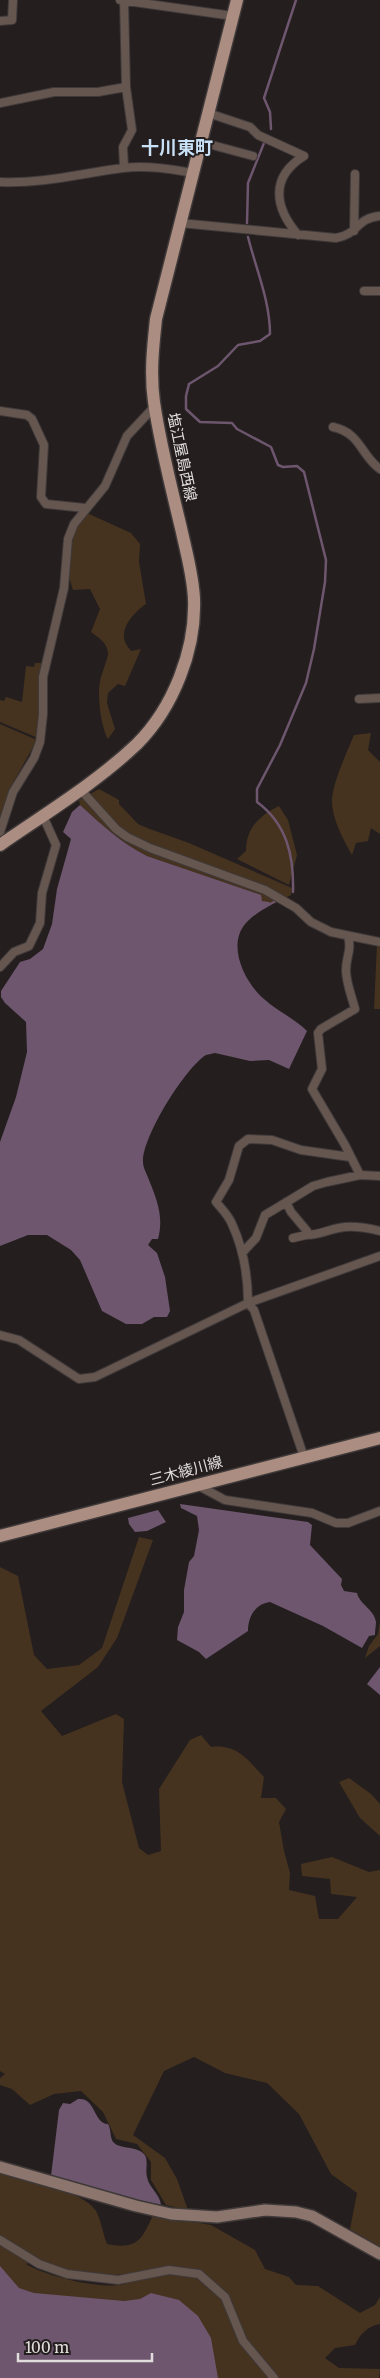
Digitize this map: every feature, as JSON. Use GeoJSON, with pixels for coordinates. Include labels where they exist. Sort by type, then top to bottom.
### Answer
{"type":"FeatureCollection","features":[{"type":"Feature","properties":{"kind":"main road","name":"塩江屋島西線"},"geometry":{"type":"LineString","coordinates":[[0,845],[80,790],[138,743],[161,714],[180,678],[190,639],[194,599],[188,560],[154,406],[151,360],[156,319],[237,0]]}},
{"type":"Feature","properties":{"kind":"main road","name":"三木綾川線"},"geometry":{"type":"LineString","coordinates":[[0,1536],[380,1438]]}},
{"type":"Feature","properties":{"kind":"street"},"geometry":{"type":"LineString","coordinates":[[0,21],[12,20],[12,0]]}},
{"type":"Feature","properties":{"kind":"street"},"geometry":{"type":"LineString","coordinates":[[120,0],[233,16]]}},
{"type":"Feature","properties":{"kind":"street"},"geometry":{"type":"LineString","coordinates":[[124,0],[126,87],[132,130],[123,147],[124,167]]}},
{"type":"Feature","properties":{"kind":"street"},"geometry":{"type":"LineString","coordinates":[[0,103],[54,92],[98,92],[126,87]]}},
{"type":"Feature","properties":{"kind":"street"},"geometry":{"type":"LineString","coordinates":[[208,113],[250,127],[258,135],[304,156],[291,164],[282,176],[279,190],[281,206],[290,226],[298,235]]}},
{"type":"Feature","properties":{"kind":"street"},"geometry":{"type":"LineString","coordinates":[[201,142],[253,156]]}},
{"type":"Feature","properties":{"kind":"street"},"geometry":{"type":"LineString","coordinates":[[0,182],[35,182],[124,167],[161,167],[193,173]]}},
{"type":"Feature","properties":{"kind":"street"},"geometry":{"type":"LineString","coordinates":[[354,231],[355,174]]}},
{"type":"Feature","properties":{"kind":"street"},"geometry":{"type":"LineString","coordinates":[[180,223],[336,238],[348,236],[368,217],[380,216]]}},
{"type":"Feature","properties":{"kind":"street"},"geometry":{"type":"LineString","coordinates":[[364,291],[380,291]]}},
{"type":"Feature","properties":{"kind":"street"},"geometry":{"type":"LineString","coordinates":[[0,832],[13,792],[34,758],[40,742],[44,714],[43,677],[64,588],[68,539],[74,524],[85,508],[105,486],[128,436],[154,406]]}},
{"type":"Feature","properties":{"kind":"street"},"geometry":{"type":"LineString","coordinates":[[0,411],[28,416],[32,419],[44,446],[41,497],[46,504],[85,508]]}},
{"type":"Feature","properties":{"kind":"street"},"geometry":{"type":"LineString","coordinates":[[333,427],[341,429],[352,436],[366,450],[372,463],[380,469]]}},
{"type":"Feature","properties":{"kind":"street"},"geometry":{"type":"LineString","coordinates":[[359,698],[380,698]]}},
{"type":"Feature","properties":{"kind":"street"},"geometry":{"type":"LineString","coordinates":[[80,790],[116,829],[128,837],[150,848],[266,890],[296,908],[311,922],[331,932],[380,942]]}},
{"type":"Feature","properties":{"kind":"street"},"geometry":{"type":"LineString","coordinates":[[0,967],[14,952],[30,946],[40,924],[42,893],[56,845],[43,816]]}},
{"type":"Feature","properties":{"kind":"street"},"geometry":{"type":"LineString","coordinates":[[348,936],[351,948],[346,969],[347,981],[356,1009],[321,1029],[318,1033],[322,1069],[312,1089],[360,1175]]}},
{"type":"Feature","properties":{"kind":"street"},"geometry":{"type":"LineString","coordinates":[[304,1457],[254,1310],[248,1303],[248,1283],[242,1253],[232,1222],[216,1202],[229,1180],[234,1158],[243,1141],[248,1139],[272,1140],[300,1150],[350,1157]]}},
{"type":"Feature","properties":{"kind":"street"},"geometry":{"type":"LineString","coordinates":[[242,1253],[256,1238],[265,1215],[313,1186],[360,1175],[380,1176]]}},
{"type":"Feature","properties":{"kind":"street"},"geometry":{"type":"LineString","coordinates":[[286,1202],[291,1212],[305,1226],[306,1235]]}},
{"type":"Feature","properties":{"kind":"street"},"geometry":{"type":"LineString","coordinates":[[293,1238],[318,1235],[343,1227],[365,1227],[380,1231]]}},
{"type":"Feature","properties":{"kind":"street"},"geometry":{"type":"LineString","coordinates":[[0,1335],[19,1340],[79,1379],[87,1379],[95,1377],[248,1303],[380,1256]]}},
{"type":"Feature","properties":{"kind":"street"},"geometry":{"type":"LineString","coordinates":[[197,1485],[225,1500],[312,1513],[336,1523],[348,1523],[380,1510]]}},
{"type":"Feature","properties":{"kind":"street"},"geometry":{"type":"LineString","coordinates":[[0,2167],[136,2206],[171,2214],[217,2217],[265,2210],[296,2212],[312,2216],[380,2254]]}},
{"type":"Feature","properties":{"kind":"street"},"geometry":{"type":"LineString","coordinates":[[0,2240],[39,2264],[67,2274],[118,2280],[169,2270],[199,2274],[225,2297],[243,2341],[274,2378]]}},
{"type":"Feature","properties":{"kind":"shaded area"},"geometry":{"type":"Polygon","coordinates":[[[87,513],[131,533],[140,544],[139,562],[146,604],[131,618],[124,632],[126,644],[131,651],[141,649],[125,686],[118,684],[108,693],[107,703],[115,729],[108,739],[102,719],[99,695],[100,682],[108,652],[104,643],[91,632],[100,609],[90,589],[73,590],[68,570],[72,540],[87,513]]]}},
{"type":"Feature","properties":{"kind":"shaded area"},"geometry":{"type":"Polygon","coordinates":[[[35,663],[42,663],[38,738],[0,722],[0,700],[4,701],[6,697],[22,702],[26,666],[34,667],[35,663]]]}},
{"type":"Feature","properties":{"kind":"shaded area"},"geometry":{"type":"Polygon","coordinates":[[[0,724],[37,740],[9,790],[0,823],[0,724]]]}},
{"type":"Feature","properties":{"kind":"shaded area"},"geometry":{"type":"Polygon","coordinates":[[[371,733],[368,750],[380,762],[380,834],[371,828],[368,841],[356,843],[352,855],[336,822],[332,808],[334,786],[354,735],[371,733]]]}},
{"type":"Feature","properties":{"kind":"shaded area"},"geometry":{"type":"Polygon","coordinates":[[[99,789],[119,800],[119,804],[138,824],[189,843],[292,888],[291,895],[271,905],[262,901],[260,895],[147,856],[112,833],[80,805],[79,800],[99,789]]]}},
{"type":"Feature","properties":{"kind":"shaded area"},"geometry":{"type":"Polygon","coordinates":[[[80,805],[120,839],[147,856],[261,895],[262,901],[269,902],[271,905],[251,918],[240,932],[238,952],[240,963],[257,992],[307,1031],[289,1069],[269,1060],[250,1061],[215,1053],[206,1055],[187,1074],[166,1104],[149,1137],[143,1162],[160,1216],[158,1239],[152,1239],[148,1245],[157,1253],[165,1277],[170,1311],[167,1317],[154,1317],[142,1324],[126,1324],[102,1311],[80,1260],[71,1250],[47,1235],[28,1235],[0,1246],[0,1142],[16,1097],[27,1052],[26,1022],[5,1003],[1,997],[1,991],[20,962],[30,959],[43,949],[52,924],[57,889],[71,839],[63,832],[72,812],[80,805]]]}},
{"type":"Feature","properties":{"kind":"shaded area"},"geometry":{"type":"Polygon","coordinates":[[[279,806],[288,820],[297,855],[289,885],[237,859],[246,851],[251,829],[265,814],[279,806]]]}},
{"type":"Feature","properties":{"kind":"shaded area"},"geometry":{"type":"Polygon","coordinates":[[[377,944],[380,945],[380,1009],[374,1009],[377,944]]]}},
{"type":"Feature","properties":{"kind":"shaded area"},"geometry":{"type":"Polygon","coordinates":[[[180,1504],[308,1522],[312,1525],[310,1545],[342,1579],[341,1585],[344,1591],[357,1593],[361,1601],[373,1614],[376,1622],[375,1635],[369,1636],[362,1648],[323,1626],[270,1602],[256,1608],[249,1621],[248,1631],[206,1659],[199,1652],[177,1640],[178,1627],[184,1612],[184,1590],[189,1562],[194,1556],[199,1530],[197,1516],[181,1508],[180,1504]]]}},
{"type":"Feature","properties":{"kind":"shaded area"},"geometry":{"type":"Polygon","coordinates":[[[158,1510],[166,1522],[147,1531],[135,1532],[129,1524],[128,1518],[158,1510]]]}},
{"type":"Feature","properties":{"kind":"shaded area"},"geometry":{"type":"Polygon","coordinates":[[[139,1537],[153,1540],[117,1638],[98,1667],[41,1711],[62,1736],[116,1714],[124,1719],[122,1782],[139,1848],[148,1855],[161,1851],[159,1789],[190,1740],[201,1735],[211,1747],[235,1750],[247,1759],[264,1777],[261,1798],[276,1798],[286,1809],[279,1822],[290,1873],[289,1890],[315,1896],[319,1919],[338,1919],[357,1897],[331,1894],[330,1879],[302,1876],[301,1864],[332,1857],[369,1872],[380,1870],[380,2247],[350,2229],[357,2193],[331,2174],[299,2114],[267,2083],[225,2073],[194,2057],[164,2071],[133,2135],[165,2158],[177,2179],[188,2210],[166,2205],[151,2180],[151,2162],[137,2144],[116,2139],[103,2112],[81,2091],[54,2094],[30,2105],[12,2089],[0,2085],[0,2078],[5,2074],[0,2071],[0,1567],[18,1576],[34,1655],[47,1669],[79,1665],[102,1648],[139,1537]]]}},
{"type":"Feature","properties":{"kind":"shaded area"},"geometry":{"type":"Polygon","coordinates":[[[380,1622],[380,1646],[365,1658],[369,1646],[378,1634],[380,1622]]]}},
{"type":"Feature","properties":{"kind":"shaded area"},"geometry":{"type":"Polygon","coordinates":[[[380,1667],[380,1695],[367,1684],[380,1667]]]}},
{"type":"Feature","properties":{"kind":"shaded area"},"geometry":{"type":"Polygon","coordinates":[[[349,1778],[371,1794],[380,1804],[380,1836],[360,1818],[339,1782],[349,1778]]]}},
{"type":"Feature","properties":{"kind":"shaded area"},"geometry":{"type":"Polygon","coordinates":[[[78,2099],[84,2099],[88,2102],[103,2123],[108,2124],[114,2143],[136,2149],[144,2154],[148,2181],[159,2198],[161,2205],[51,2176],[59,2110],[63,2103],[70,2104],[78,2099]]]}},
{"type":"Feature","properties":{"kind":"shaded area"},"geometry":{"type":"Polygon","coordinates":[[[0,2170],[52,2186],[90,2204],[98,2215],[107,2244],[125,2246],[137,2241],[142,2237],[153,2215],[211,2225],[255,2250],[265,2269],[289,2277],[296,2285],[318,2286],[360,2313],[375,2305],[380,2297],[380,2324],[365,2331],[355,2345],[335,2348],[325,2358],[339,2368],[380,2369],[379,2378],[0,2378],[0,2170]],[[36,2260],[26,2264],[35,2269],[78,2282],[108,2286],[129,2282],[123,2274],[89,2274],[67,2270],[36,2260]]]}},
{"type":"Feature","properties":{"kind":"shaded area"},"geometry":{"type":"Polygon","coordinates":[[[0,2266],[19,2288],[34,2293],[124,2301],[140,2299],[151,2293],[179,2300],[198,2316],[211,2338],[218,2378],[0,2378],[0,2266]]]}},
{"type":"Feature","properties":{"kind":"waterway"},"geometry":{"type":"LineString","coordinates":[[271,129],[270,112],[264,98],[296,0]]}},
{"type":"Feature","properties":{"kind":"waterway"},"geometry":{"type":"LineString","coordinates":[[247,223],[248,183],[264,143]]}},
{"type":"Feature","properties":{"kind":"waterway"},"geometry":{"type":"LineString","coordinates":[[248,237],[268,309],[270,334],[260,341],[238,345],[218,366],[189,384],[186,396],[186,409],[200,422],[232,423],[237,429],[271,447],[278,465],[283,467],[297,466],[304,472],[326,560],[325,582],[314,649],[306,683],[280,745],[257,789],[257,802],[275,820],[287,842],[292,866],[293,892]]}},
{"type":"Feature","properties":{"kind":"waterway"},"geometry":{"type":"LineString","coordinates":[[270,904],[278,900]]}},
{"type":"Feature","properties":{"kind":"district","name":"十川東町"},"geometry":{"type":"Point","coordinates":[177,148]}}]}
